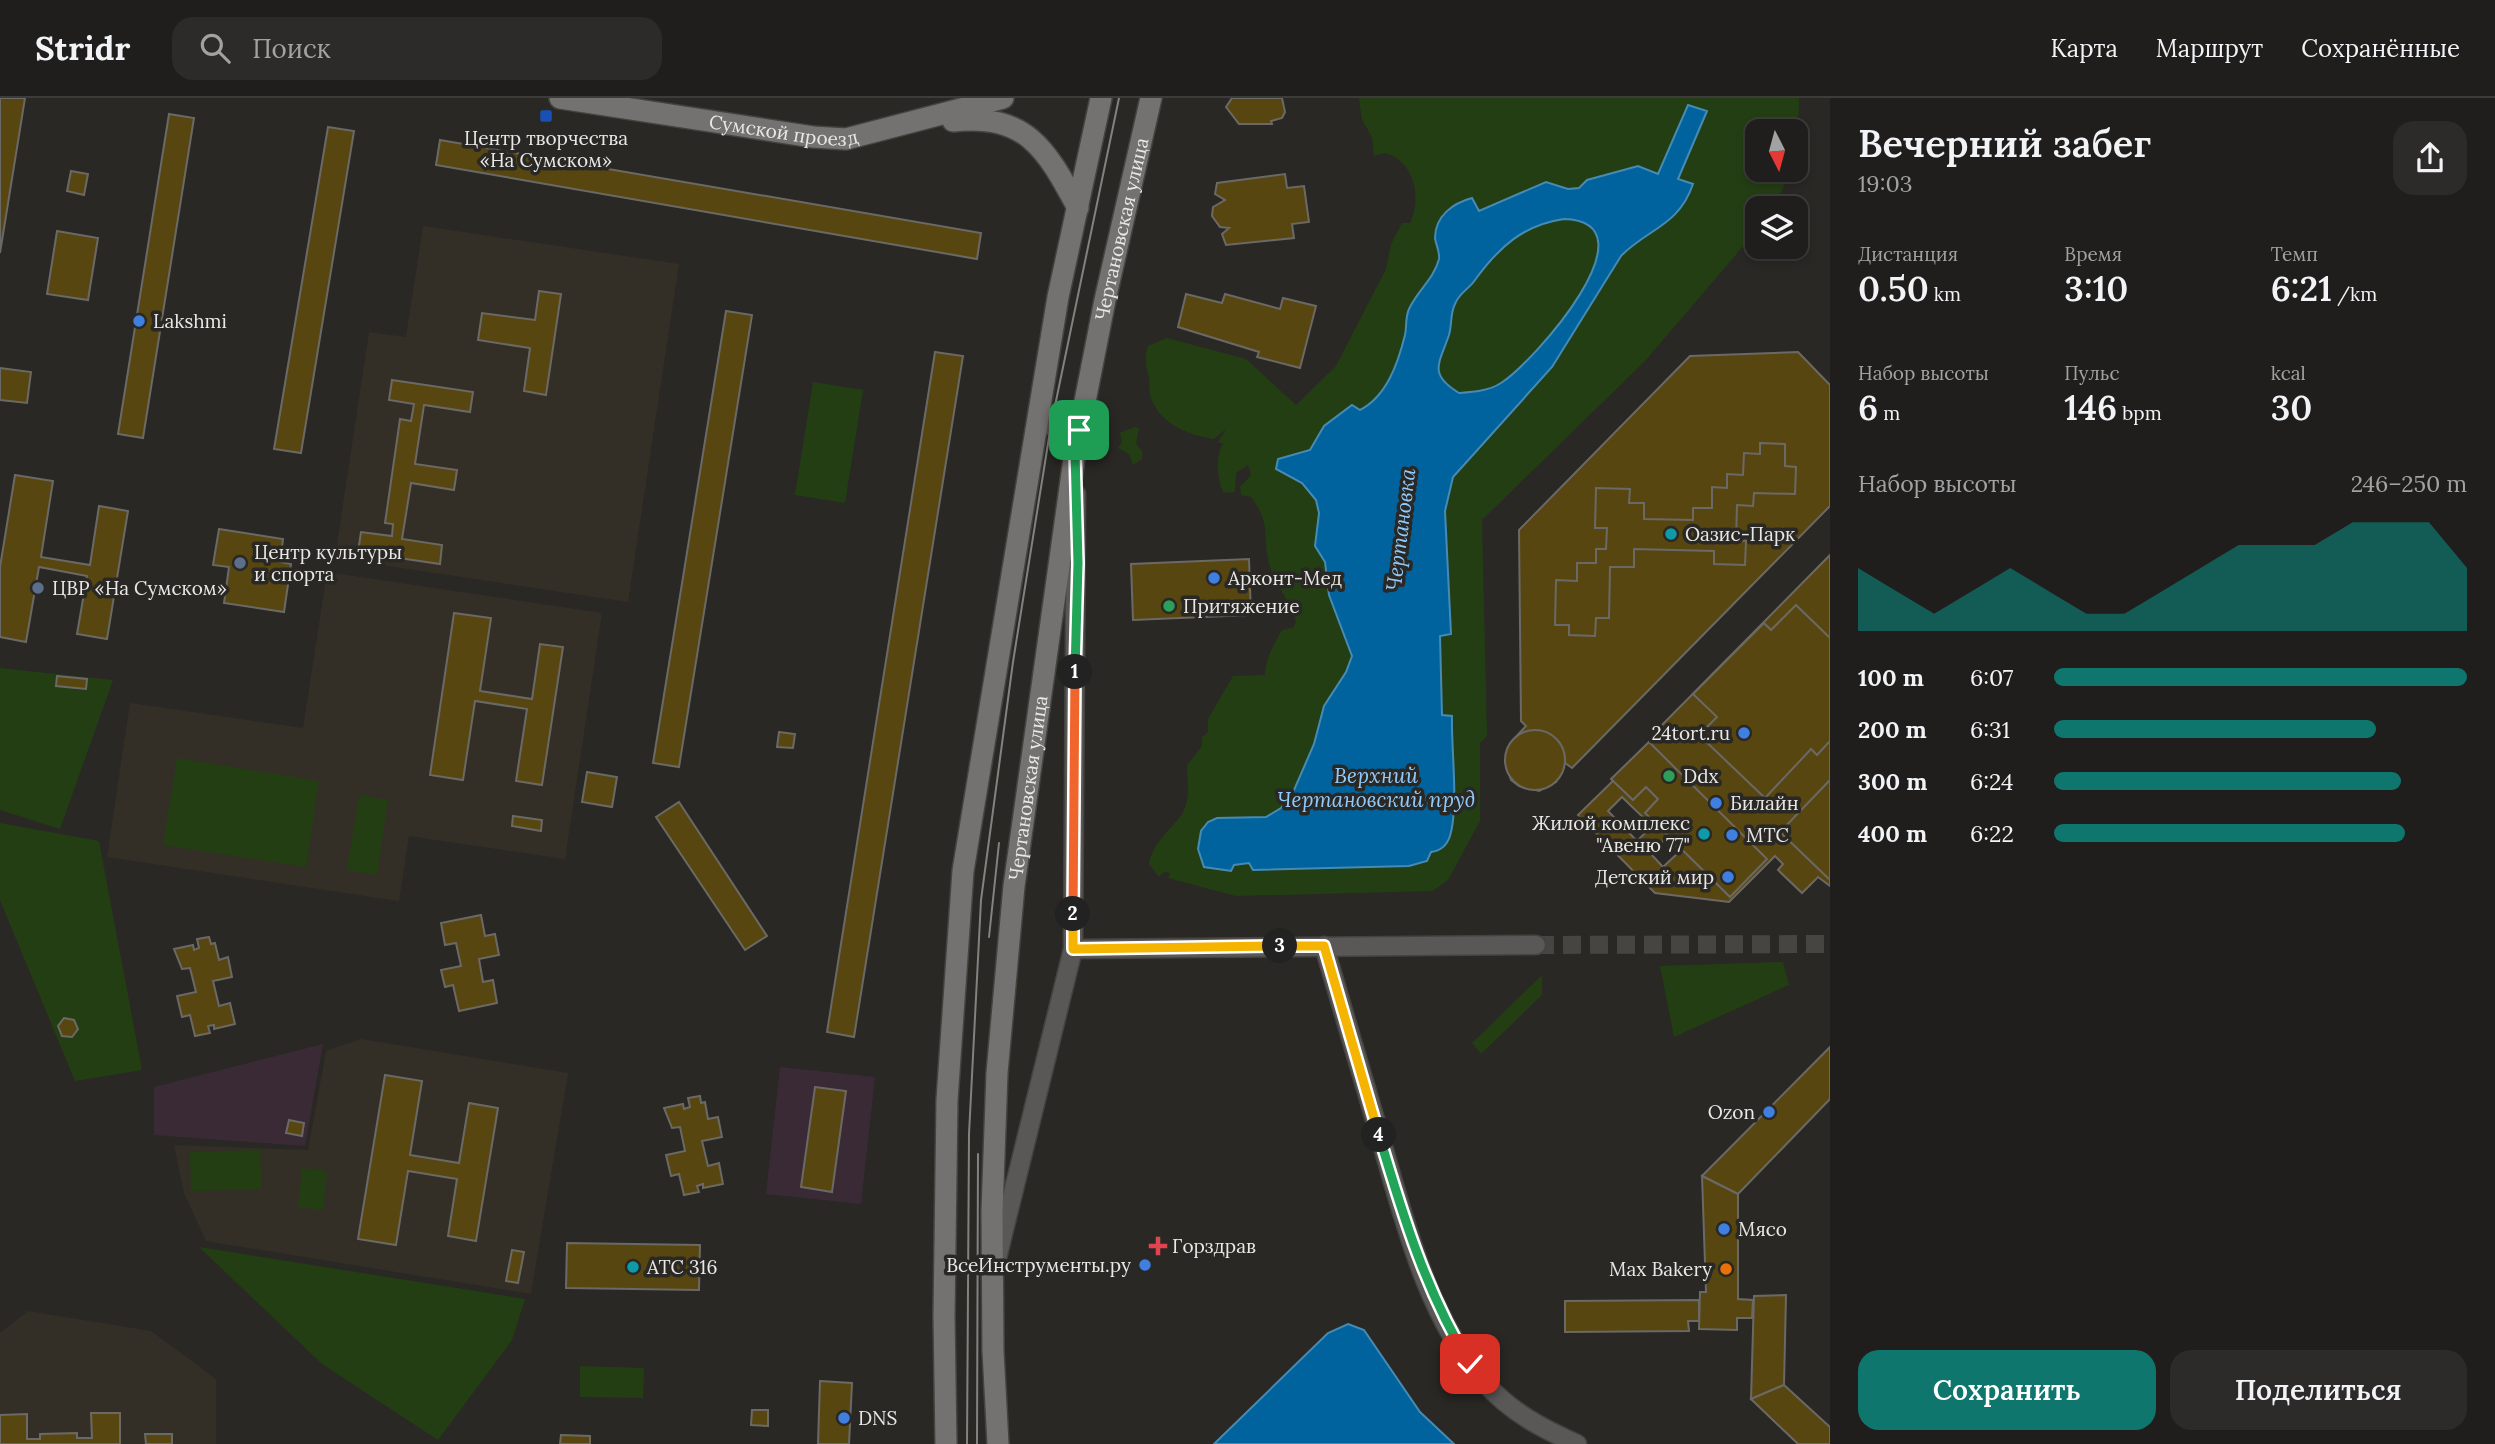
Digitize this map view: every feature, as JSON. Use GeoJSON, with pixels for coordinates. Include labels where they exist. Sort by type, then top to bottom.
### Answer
{"type":"FeatureCollection","features":[{"type":"Feature","properties":{"kind":"main road","name":"Сумской проезд"},"geometry":{"type":"LineString","coordinates":[[560,98],[813,137],[846,139],[1003,98]]}},
{"type":"Feature","properties":{"kind":"main road"},"geometry":{"type":"LineString","coordinates":[[946,1444],[944,1316],[947,1100],[958,916],[968,821],[1036,423],[1101,98]]}},
{"type":"Feature","properties":{"kind":"main road","name":"Чертановская улица"},"geometry":{"type":"LineString","coordinates":[[998,1444],[993,1275],[997,1073],[1016,873],[1075,452],[1105,300],[1151,98]]}},
{"type":"Feature","properties":{"kind":"main road"},"geometry":{"type":"LineString","coordinates":[[902,126],[968,119],[989,121],[1017,129],[1037,142],[1052,159],[1078,208]]}},
{"type":"Feature","properties":{"kind":"street"},"geometry":{"type":"LineString","coordinates":[[1036,423],[1079,430]]}},
{"type":"Feature","properties":{"kind":"street"},"geometry":{"type":"LineString","coordinates":[[993,1275],[1073,949],[1078,563],[1075,452]]}},
{"type":"Feature","properties":{"kind":"street"},"geometry":{"type":"LineString","coordinates":[[1073,949],[1536,945]]}},
{"type":"Feature","properties":{"kind":"street"},"geometry":{"type":"LineString","coordinates":[[1324,946],[1405,1223],[1444,1320],[1470,1364],[1504,1403],[1524,1418],[1577,1444]]}},
{"type":"Feature","properties":{"kind":"shaded area"},"geometry":{"type":"Polygon","coordinates":[[[423,226],[679,264],[628,602],[335,558],[369,332],[406,337],[423,226]]]}},
{"type":"Feature","properties":{"kind":"shaded area"},"geometry":{"type":"Polygon","coordinates":[[[327,572],[602,613],[565,859],[409,836],[399,901],[107,857],[130,703],[303,728],[327,572]]]}},
{"type":"Feature","properties":{"kind":"shaded area"},"geometry":{"type":"Polygon","coordinates":[[[361,1039],[568,1073],[531,1294],[206,1241],[184,1193],[174,1145],[308,1150],[326,1051],[361,1039]]]}},
{"type":"Feature","properties":{"kind":"shaded area"},"geometry":{"type":"Polygon","coordinates":[[[323,1044],[305,1146],[154,1135],[154,1087],[323,1044]]]}},
{"type":"Feature","properties":{"kind":"shaded area"},"geometry":{"type":"Polygon","coordinates":[[[780,1067],[875,1077],[861,1204],[766,1194],[780,1067]]]}},
{"type":"Feature","properties":{"kind":"shaded area"},"geometry":{"type":"Polygon","coordinates":[[[28,1311],[151,1331],[216,1379],[216,1444],[0,1444],[0,1333],[28,1311]]]}},
{"type":"Feature","properties":{"kind":"green space"},"geometry":{"type":"Polygon","coordinates":[[[1359,98],[1799,98],[1798,119],[1745,119],[1745,182],[1786,182],[1779,196],[1745,196],[1745,244],[1645,361],[1482,520],[1487,736],[1480,743],[1480,821],[1448,880],[1433,891],[1236,896],[1168,878],[1170,873],[1164,872],[1159,877],[1149,864],[1158,843],[1185,808],[1188,790],[1187,765],[1202,746],[1202,737],[1208,732],[1208,719],[1233,676],[1265,675],[1268,658],[1282,630],[1293,628],[1296,622],[1271,571],[1262,515],[1251,497],[1241,495],[1240,487],[1251,475],[1248,465],[1236,473],[1235,492],[1224,493],[1218,468],[1223,444],[1218,442],[1226,429],[1214,439],[1184,431],[1167,420],[1154,405],[1150,395],[1146,354],[1148,346],[1167,338],[1246,359],[1296,405],[1336,366],[1386,269],[1391,244],[1402,223],[1410,223],[1414,213],[1415,192],[1409,172],[1395,157],[1385,153],[1374,156],[1372,137],[1362,120],[1359,98]]]}},
{"type":"Feature","properties":{"kind":"green space"},"geometry":{"type":"Polygon","coordinates":[[[813,382],[863,390],[845,503],[795,495],[813,382]]]}},
{"type":"Feature","properties":{"kind":"green space"},"geometry":{"type":"Polygon","coordinates":[[[1139,428],[1136,444],[1142,451],[1142,459],[1133,465],[1129,454],[1118,448],[1122,442],[1120,433],[1139,428]]]}},
{"type":"Feature","properties":{"kind":"green space"},"geometry":{"type":"Polygon","coordinates":[[[0,668],[113,680],[60,829],[0,810],[0,668]]]}},
{"type":"Feature","properties":{"kind":"green space"},"geometry":{"type":"Polygon","coordinates":[[[177,758],[319,781],[306,867],[163,845],[177,758]]]}},
{"type":"Feature","properties":{"kind":"green space"},"geometry":{"type":"Polygon","coordinates":[[[359,795],[388,800],[377,875],[347,870],[359,795]]]}},
{"type":"Feature","properties":{"kind":"green space"},"geometry":{"type":"Polygon","coordinates":[[[0,823],[99,841],[142,1070],[75,1081],[0,900],[0,823]]]}},
{"type":"Feature","properties":{"kind":"green space"},"geometry":{"type":"Polygon","coordinates":[[[1783,962],[1789,985],[1674,1037],[1660,966],[1783,962]]]}},
{"type":"Feature","properties":{"kind":"green space"},"geometry":{"type":"Polygon","coordinates":[[[1542,975],[1542,995],[1481,1054],[1472,1043],[1542,975]]]}},
{"type":"Feature","properties":{"kind":"green space"},"geometry":{"type":"Polygon","coordinates":[[[260,1150],[262,1189],[191,1191],[190,1152],[260,1150]]]}},
{"type":"Feature","properties":{"kind":"green space"},"geometry":{"type":"Polygon","coordinates":[[[302,1168],[327,1171],[323,1210],[298,1207],[302,1168]]]}},
{"type":"Feature","properties":{"kind":"green space"},"geometry":{"type":"Polygon","coordinates":[[[199,1247],[525,1299],[512,1340],[438,1440],[322,1364],[199,1247]]]}},
{"type":"Feature","properties":{"kind":"green space"},"geometry":{"type":"Polygon","coordinates":[[[580,1366],[644,1368],[643,1398],[580,1397],[580,1366]]]}},
{"type":"Feature","properties":{"kind":"water","name":"Верхний Чертановский пруд"},"geometry":{"type":"Polygon","coordinates":[[[1688,105],[1707,111],[1678,179],[1693,184],[1680,209],[1621,256],[1552,367],[1453,477],[1445,511],[1451,634],[1440,636],[1442,715],[1452,716],[1454,809],[1453,824],[1447,842],[1440,849],[1431,852],[1427,861],[1409,866],[1253,870],[1249,863],[1234,865],[1231,871],[1204,867],[1198,849],[1201,831],[1208,822],[1217,818],[1266,817],[1281,808],[1291,797],[1314,744],[1324,706],[1346,672],[1352,656],[1329,595],[1325,562],[1315,546],[1319,513],[1316,500],[1302,483],[1276,469],[1278,459],[1310,450],[1324,426],[1352,405],[1360,410],[1384,388],[1399,357],[1409,309],[1439,259],[1435,238],[1438,223],[1452,207],[1472,198],[1479,211],[1546,182],[1568,189],[1579,188],[1587,180],[1638,166],[1658,174],[1688,105]],[[1564,219],[1536,226],[1513,239],[1493,257],[1453,308],[1449,335],[1439,368],[1443,380],[1449,386],[1459,393],[1491,388],[1517,370],[1538,349],[1580,295],[1594,267],[1598,243],[1590,226],[1564,219]]]}},
{"type":"Feature","properties":{"kind":"water"},"geometry":{"type":"Polygon","coordinates":[[[1348,1324],[1364,1330],[1420,1412],[1454,1444],[1214,1444],[1328,1333],[1348,1324]]]}},
{"type":"Feature","properties":{"kind":"building"},"geometry":{"type":"Polygon","coordinates":[[[0,98],[25,98],[0,253],[0,98]]]}},
{"type":"Feature","properties":{"kind":"building"},"geometry":{"type":"Polygon","coordinates":[[[1232,98],[1282,98],[1285,112],[1282,118],[1271,121],[1272,124],[1239,124],[1226,107],[1232,98]]]}},
{"type":"Feature","properties":{"kind":"building"},"geometry":{"type":"Polygon","coordinates":[[[169,114],[194,118],[143,438],[118,434],[169,114]]]}},
{"type":"Feature","properties":{"kind":"building"},"geometry":{"type":"Polygon","coordinates":[[[328,127],[354,131],[301,453],[274,449],[328,127]]]}},
{"type":"Feature","properties":{"kind":"building"},"geometry":{"type":"Polygon","coordinates":[[[440,140],[981,233],[977,259],[436,165],[440,140]]]}},
{"type":"Feature","properties":{"kind":"building"},"geometry":{"type":"Polygon","coordinates":[[[71,171],[88,174],[84,195],[67,191],[71,171]]]}},
{"type":"Feature","properties":{"kind":"building"},"geometry":{"type":"Polygon","coordinates":[[[1285,174],[1287,188],[1304,186],[1309,222],[1292,224],[1294,238],[1226,245],[1222,234],[1229,228],[1220,227],[1212,216],[1213,207],[1225,200],[1215,194],[1217,183],[1285,174]]]}},
{"type":"Feature","properties":{"kind":"building"},"geometry":{"type":"Polygon","coordinates":[[[57,231],[98,238],[88,300],[47,294],[57,231]]]}},
{"type":"Feature","properties":{"kind":"building"},"geometry":{"type":"Polygon","coordinates":[[[539,291],[561,294],[546,395],[524,391],[530,348],[478,340],[482,313],[535,320],[539,291]]]}},
{"type":"Feature","properties":{"kind":"building"},"geometry":{"type":"Polygon","coordinates":[[[1186,294],[1222,303],[1225,294],[1280,309],[1283,298],[1316,306],[1300,368],[1257,357],[1259,352],[1178,327],[1186,294]]]}},
{"type":"Feature","properties":{"kind":"building"},"geometry":{"type":"Polygon","coordinates":[[[726,311],[752,315],[679,767],[653,763],[726,311]]]}},
{"type":"Feature","properties":{"kind":"building"},"geometry":{"type":"Polygon","coordinates":[[[935,352],[963,356],[854,1037],[827,1032],[935,352]]]}},
{"type":"Feature","properties":{"kind":"building"},"geometry":{"type":"Polygon","coordinates":[[[1798,352],[1830,385],[1830,506],[1572,768],[1565,763],[1556,782],[1539,791],[1519,786],[1511,780],[1505,761],[1511,742],[1526,726],[1521,721],[1519,530],[1690,356],[1798,352]]]}},
{"type":"Feature","properties":{"kind":"building"},"geometry":{"type":"Polygon","coordinates":[[[0,368],[31,372],[27,403],[0,400],[0,368]]]}},
{"type":"Feature","properties":{"kind":"building"},"geometry":{"type":"Polygon","coordinates":[[[392,380],[473,392],[470,412],[424,405],[415,464],[457,470],[454,490],[411,483],[402,539],[442,545],[440,564],[358,552],[361,532],[392,536],[393,524],[385,523],[400,419],[411,421],[414,404],[389,400],[392,380]]]}},
{"type":"Feature","properties":{"kind":"building","name":"Оазис-Парк"},"geometry":{"type":"Polygon","coordinates":[[[1760,443],[1785,444],[1785,466],[1796,467],[1795,494],[1754,493],[1753,506],[1737,505],[1736,541],[1746,541],[1745,565],[1714,564],[1714,551],[1634,549],[1634,567],[1610,567],[1609,618],[1596,618],[1595,636],[1569,635],[1569,625],[1555,625],[1556,580],[1577,581],[1577,563],[1596,563],[1596,549],[1606,549],[1607,528],[1595,528],[1596,488],[1630,489],[1629,503],[1644,503],[1644,519],[1693,520],[1693,508],[1712,508],[1712,487],[1727,488],[1727,474],[1743,475],[1744,453],[1760,454],[1760,443]]]}},
{"type":"Feature","properties":{"kind":"building"},"geometry":{"type":"Polygon","coordinates":[[[15,475],[53,481],[41,557],[90,565],[99,506],[128,511],[107,639],[77,634],[87,576],[39,567],[26,642],[0,637],[0,567],[15,475]]]}},
{"type":"Feature","properties":{"kind":"building"},"geometry":{"type":"Polygon","coordinates":[[[219,529],[283,539],[280,562],[291,564],[284,612],[224,603],[229,567],[213,565],[219,529]]]}},
{"type":"Feature","properties":{"kind":"building"},"geometry":{"type":"Polygon","coordinates":[[[1830,555],[1830,886],[1818,877],[1802,893],[1778,870],[1783,864],[1775,856],[1729,902],[1655,893],[1578,815],[1661,734],[1657,730],[1830,555]],[[1622,797],[1608,811],[1637,841],[1652,826],[1622,797]],[[1666,838],[1651,854],[1663,867],[1679,852],[1666,838]]]}},
{"type":"Feature","properties":{"kind":"building"},"geometry":{"type":"Polygon","coordinates":[[[1249,559],[1251,615],[1133,620],[1131,564],[1249,559]]]}},
{"type":"Feature","properties":{"kind":"building"},"geometry":{"type":"Polygon","coordinates":[[[1796,605],[1830,638],[1830,741],[1817,755],[1811,749],[1765,798],[1699,735],[1717,717],[1693,694],[1764,623],[1771,630],[1796,605]]]}},
{"type":"Feature","properties":{"kind":"building"},"geometry":{"type":"Polygon","coordinates":[[[454,613],[491,618],[480,691],[532,699],[540,644],[563,647],[542,785],[516,781],[527,709],[475,701],[463,780],[430,775],[454,613]]]}},
{"type":"Feature","properties":{"kind":"building"},"geometry":{"type":"Polygon","coordinates":[[[57,676],[87,679],[86,689],[56,686],[57,676]]]}},
{"type":"Feature","properties":{"kind":"building"},"geometry":{"type":"Polygon","coordinates":[[[1529,730],[1541,730],[1560,743],[1565,760],[1563,772],[1552,785],[1541,790],[1529,790],[1510,777],[1505,766],[1505,754],[1518,735],[1529,730]]]}},
{"type":"Feature","properties":{"kind":"building"},"geometry":{"type":"Polygon","coordinates":[[[779,732],[795,734],[793,748],[777,747],[779,732]]]}},
{"type":"Feature","properties":{"kind":"building","name":"Жилой комплекс \"Авеню 77\""},"geometry":{"type":"Polygon","coordinates":[[[1649,742],[1767,859],[1730,897],[1645,813],[1658,799],[1646,787],[1633,800],[1611,779],[1649,742]]]}},
{"type":"Feature","properties":{"kind":"building"},"geometry":{"type":"Polygon","coordinates":[[[587,772],[617,777],[612,807],[582,802],[587,772]]]}},
{"type":"Feature","properties":{"kind":"building"},"geometry":{"type":"Polygon","coordinates":[[[1830,780],[1830,878],[1829,879],[1780,832],[1830,780]]]}},
{"type":"Feature","properties":{"kind":"building"},"geometry":{"type":"Polygon","coordinates":[[[679,802],[767,936],[745,950],[656,817],[679,802]]]}},
{"type":"Feature","properties":{"kind":"building"},"geometry":{"type":"Polygon","coordinates":[[[513,816],[542,820],[541,831],[512,826],[513,816]]]}},
{"type":"Feature","properties":{"kind":"building"},"geometry":{"type":"Polygon","coordinates":[[[481,915],[485,936],[495,934],[499,955],[479,959],[483,982],[493,980],[497,1003],[459,1011],[453,985],[445,987],[441,970],[461,966],[456,943],[445,945],[441,923],[481,915]]]}},
{"type":"Feature","properties":{"kind":"building"},"geometry":{"type":"Polygon","coordinates":[[[209,937],[211,944],[215,943],[219,960],[228,957],[232,977],[213,981],[219,1006],[230,1003],[235,1024],[214,1029],[214,1025],[208,1026],[210,1033],[195,1036],[190,1015],[182,1017],[177,996],[196,992],[190,968],[182,969],[174,949],[193,945],[194,950],[199,948],[197,939],[209,937]]]}},
{"type":"Feature","properties":{"kind":"building"},"geometry":{"type":"Polygon","coordinates":[[[64,1018],[74,1020],[78,1029],[72,1037],[62,1036],[58,1026],[64,1018]]]}},
{"type":"Feature","properties":{"kind":"building"},"geometry":{"type":"Polygon","coordinates":[[[1830,1047],[1830,1099],[1738,1194],[1702,1176],[1830,1047]]]}},
{"type":"Feature","properties":{"kind":"building"},"geometry":{"type":"Polygon","coordinates":[[[385,1075],[422,1081],[410,1155],[459,1163],[469,1103],[498,1108],[476,1241],[448,1236],[457,1179],[408,1171],[396,1245],[358,1239],[385,1075]]]}},
{"type":"Feature","properties":{"kind":"building"},"geometry":{"type":"Polygon","coordinates":[[[815,1087],[846,1091],[832,1192],[801,1187],[815,1087]]]}},
{"type":"Feature","properties":{"kind":"building"},"geometry":{"type":"Polygon","coordinates":[[[700,1096],[701,1103],[705,1102],[708,1119],[718,1117],[722,1137],[702,1141],[708,1166],[719,1163],[723,1184],[703,1188],[703,1184],[697,1186],[699,1192],[684,1195],[679,1174],[671,1176],[666,1155],[685,1151],[680,1127],[672,1128],[664,1108],[683,1104],[684,1109],[690,1107],[688,1098],[700,1096]]]}},
{"type":"Feature","properties":{"kind":"building"},"geometry":{"type":"Polygon","coordinates":[[[289,1120],[304,1123],[302,1136],[286,1133],[289,1120]]]}},
{"type":"Feature","properties":{"kind":"building"},"geometry":{"type":"Polygon","coordinates":[[[1702,1176],[1738,1194],[1738,1299],[1753,1300],[1752,1318],[1737,1318],[1737,1330],[1699,1329],[1700,1292],[1706,1292],[1702,1176]]]}},
{"type":"Feature","properties":{"kind":"building","name":"АТС 316"},"geometry":{"type":"Polygon","coordinates":[[[567,1243],[700,1245],[699,1290],[566,1288],[567,1243]]]}},
{"type":"Feature","properties":{"kind":"building"},"geometry":{"type":"Polygon","coordinates":[[[512,1250],[524,1252],[518,1283],[506,1281],[512,1250]]]}},
{"type":"Feature","properties":{"kind":"building"},"geometry":{"type":"Polygon","coordinates":[[[1786,1295],[1784,1385],[1751,1399],[1754,1296],[1786,1295]]]}},
{"type":"Feature","properties":{"kind":"building"},"geometry":{"type":"Polygon","coordinates":[[[1699,1300],[1699,1321],[1688,1321],[1689,1331],[1565,1332],[1565,1301],[1699,1300]]]}},
{"type":"Feature","properties":{"kind":"building"},"geometry":{"type":"Polygon","coordinates":[[[820,1381],[852,1383],[849,1444],[818,1444],[820,1381]]]}},
{"type":"Feature","properties":{"kind":"building"},"geometry":{"type":"Polygon","coordinates":[[[1784,1385],[1830,1427],[1830,1444],[1798,1444],[1751,1399],[1784,1385]]]}},
{"type":"Feature","properties":{"kind":"building"},"geometry":{"type":"Polygon","coordinates":[[[752,1410],[768,1410],[768,1426],[751,1425],[752,1410]]]}},
{"type":"Feature","properties":{"kind":"building"},"geometry":{"type":"Polygon","coordinates":[[[91,1413],[120,1413],[120,1444],[0,1444],[0,1415],[27,1414],[27,1439],[40,1439],[40,1434],[77,1433],[77,1438],[92,1438],[91,1413]]]}},
{"type":"Feature","properties":{"kind":"building"},"geometry":{"type":"Polygon","coordinates":[[[145,1434],[172,1434],[172,1444],[146,1444],[145,1434]]]}},
{"type":"Feature","properties":{"kind":"building"},"geometry":{"type":"Polygon","coordinates":[[[561,1435],[590,1436],[590,1444],[560,1444],[561,1435]]]}},
{"type":"Feature","properties":{"kind":"tunnel"},"geometry":{"type":"LineString","coordinates":[[1536,945],[1830,944]]}},
{"type":"Feature","properties":{"kind":"tram line"},"geometry":{"type":"LineString","coordinates":[[967,1444],[969,1134],[981,900],[1013,662],[1051,425],[1119,98]]}},
{"type":"Feature","properties":{"kind":"tram line"},"geometry":{"type":"LineString","coordinates":[[989,937],[999,843]]}},
{"type":"Feature","properties":{"kind":"tram line"},"geometry":{"type":"LineString","coordinates":[[977,1444],[978,1154]]}},
{"type":"Feature","properties":{"kind":"place","name":"Центр творчества «На Сумском»"},"geometry":{"type":"Point","coordinates":[546,116]}},
{"type":"Feature","properties":{"kind":"place","name":"Lakshmi"},"geometry":{"type":"Point","coordinates":[139,321]}},
{"type":"Feature","properties":{"kind":"place","name":"Оазис-Парк"},"geometry":{"type":"Point","coordinates":[1671,534]}},
{"type":"Feature","properties":{"kind":"place","name":"Центр культуры и спорта"},"geometry":{"type":"Point","coordinates":[240,563]}},
{"type":"Feature","properties":{"kind":"place","name":"Арконт-Мед"},"geometry":{"type":"Point","coordinates":[1214,578]}},
{"type":"Feature","properties":{"kind":"place","name":"ЦВР «На Сумском»"},"geometry":{"type":"Point","coordinates":[38,588]}},
{"type":"Feature","properties":{"kind":"place","name":"Притяжение"},"geometry":{"type":"Point","coordinates":[1169,606]}},
{"type":"Feature","properties":{"kind":"place","name":"24tort.ru"},"geometry":{"type":"Point","coordinates":[1744,733]}},
{"type":"Feature","properties":{"kind":"place","name":"Ddx"},"geometry":{"type":"Point","coordinates":[1669,776]}},
{"type":"Feature","properties":{"kind":"place","name":"Билайн"},"geometry":{"type":"Point","coordinates":[1716,803]}},
{"type":"Feature","properties":{"kind":"place","name":"Жилой комплекс \"Авеню 77\""},"geometry":{"type":"Point","coordinates":[1704,834]}},
{"type":"Feature","properties":{"kind":"place","name":"МТС"},"geometry":{"type":"Point","coordinates":[1732,835]}},
{"type":"Feature","properties":{"kind":"place","name":"Детский мир"},"geometry":{"type":"Point","coordinates":[1728,877]}},
{"type":"Feature","properties":{"kind":"place","name":"Ozon"},"geometry":{"type":"Point","coordinates":[1769,1112]}},
{"type":"Feature","properties":{"kind":"place","name":"Мясо"},"geometry":{"type":"Point","coordinates":[1724,1229]}},
{"type":"Feature","properties":{"kind":"place","name":"Горздрав"},"geometry":{"type":"Point","coordinates":[1158,1246]}},
{"type":"Feature","properties":{"kind":"place","name":"ВсеИнструменты.ру"},"geometry":{"type":"Point","coordinates":[1145,1265]}},
{"type":"Feature","properties":{"kind":"place","name":"АТС 316"},"geometry":{"type":"Point","coordinates":[633,1267]}},
{"type":"Feature","properties":{"kind":"place","name":"Max Bakery"},"geometry":{"type":"Point","coordinates":[1726,1269]}},
{"type":"Feature","properties":{"kind":"place","name":"DNS"},"geometry":{"type":"Point","coordinates":[844,1418]}},
{"type":"Feature","properties":{"kind":"route"},"geometry":{"type":"LineString","coordinates":[[1079,430],[1075,452],[1078,563],[1074,698],[1073,949],[1324,946],[1405,1223],[1444,1320],[1470,1364]]}},
{"type":"Feature","properties":{"kind":"water label","name":"Чертановка"},"geometry":{"type":"Point","coordinates":[1401,530]}}]}
